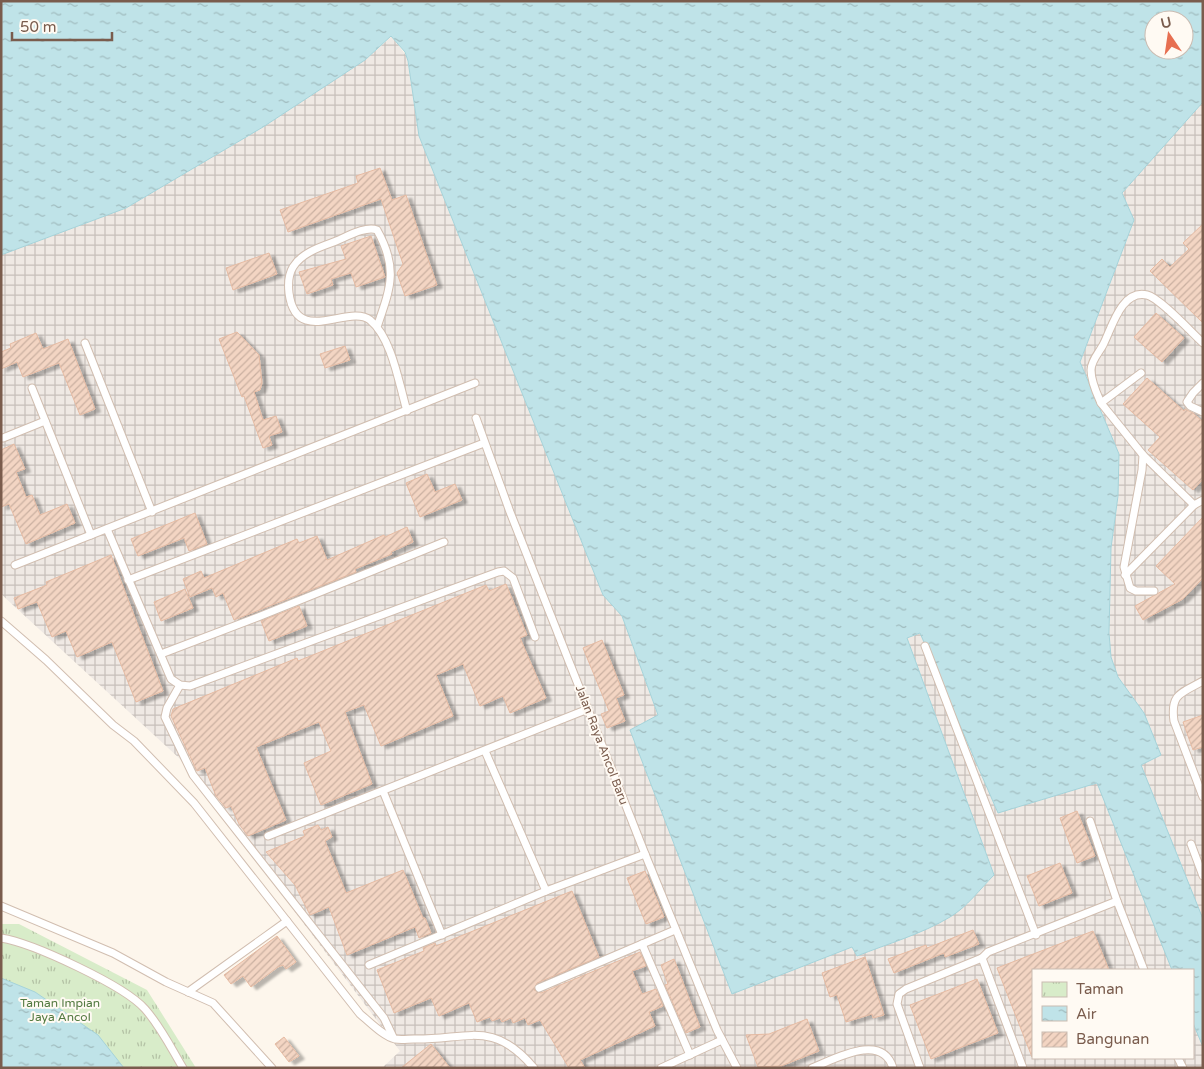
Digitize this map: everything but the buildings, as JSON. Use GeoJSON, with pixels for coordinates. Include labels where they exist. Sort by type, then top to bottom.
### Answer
{"type":"FeatureCollection","features":[{"type":"Feature","properties":{"kind":"lane"},"geometry":{"type":"LineString","coordinates":[[377,328],[389,292],[392,271],[377,230],[367,229],[315,249],[295,264],[288,281],[290,297],[296,310],[305,319],[317,322],[356,315],[364,316],[384,336],[407,410]]}},
{"type":"Feature","properties":{"kind":"lane"},"geometry":{"type":"LineString","coordinates":[[1194,505],[1143,454],[1101,404],[1092,379],[1092,364],[1104,345],[1122,306],[1140,295],[1148,295],[1157,301],[1203,344]]}},
{"type":"Feature","properties":{"kind":"lane"},"geometry":{"type":"LineString","coordinates":[[85,343],[152,512]]}},
{"type":"Feature","properties":{"kind":"lane"},"geometry":{"type":"LineString","coordinates":[[1101,404],[1141,373]]}},
{"type":"Feature","properties":{"kind":"lane"},"geometry":{"type":"LineString","coordinates":[[15,564],[152,512],[474,383]]}},
{"type":"Feature","properties":{"kind":"lane"},"geometry":{"type":"LineString","coordinates":[[1203,383],[1187,402],[1190,406],[1203,412]]}},
{"type":"Feature","properties":{"kind":"lane"},"geometry":{"type":"LineString","coordinates":[[32,388],[91,535]]}},
{"type":"Feature","properties":{"kind":"lane","name":"Jalan Raya Ancol Baru"},"geometry":{"type":"LineString","coordinates":[[476,418],[484,443],[645,854],[722,1040],[737,1068]]}},
{"type":"Feature","properties":{"kind":"lane"},"geometry":{"type":"LineString","coordinates":[[2,438],[45,421]]}},
{"type":"Feature","properties":{"kind":"lane"},"geometry":{"type":"LineString","coordinates":[[128,580],[484,443]]}},
{"type":"Feature","properties":{"kind":"lane"},"geometry":{"type":"LineString","coordinates":[[1143,454],[1142,470],[1124,567],[1130,588],[1136,591],[1154,591]]}},
{"type":"Feature","properties":{"kind":"lane"},"geometry":{"type":"LineString","coordinates":[[1125,575],[1194,505],[1203,500]]}},
{"type":"Feature","properties":{"kind":"lane"},"geometry":{"type":"LineString","coordinates":[[107,529],[172,679],[180,685],[190,686],[504,571],[513,578],[535,637]]}},
{"type":"Feature","properties":{"kind":"lane"},"geometry":{"type":"LineString","coordinates":[[161,654],[258,618],[444,542]]}},
{"type":"Feature","properties":{"kind":"lane"},"geometry":{"type":"LineString","coordinates":[[1,621],[46,660],[113,725],[134,741],[194,803],[360,1014],[394,1039],[423,1039],[474,1034],[498,1038],[516,1048],[534,1068]]}},
{"type":"Feature","properties":{"kind":"lane"},"geometry":{"type":"LineString","coordinates":[[924,646],[1036,935]]}},
{"type":"Feature","properties":{"kind":"lane"},"geometry":{"type":"LineString","coordinates":[[1203,681],[1180,692],[1174,701],[1173,710],[1174,721],[1203,797]]}},
{"type":"Feature","properties":{"kind":"lane"},"geometry":{"type":"LineString","coordinates":[[180,685],[167,708],[165,717],[188,767],[384,1018],[394,1039]]}},
{"type":"Feature","properties":{"kind":"lane"},"geometry":{"type":"LineString","coordinates":[[268,836],[588,709]]}},
{"type":"Feature","properties":{"kind":"lane"},"geometry":{"type":"LineString","coordinates":[[485,751],[546,891]]}},
{"type":"Feature","properties":{"kind":"lane"},"geometry":{"type":"LineString","coordinates":[[383,790],[442,935]]}},
{"type":"Feature","properties":{"kind":"lane"},"geometry":{"type":"LineString","coordinates":[[1090,821],[1117,901],[1144,969]]}},
{"type":"Feature","properties":{"kind":"lane"},"geometry":{"type":"LineString","coordinates":[[1191,844],[1203,876]]}},
{"type":"Feature","properties":{"kind":"lane"},"geometry":{"type":"LineString","coordinates":[[369,965],[546,891],[645,854]]}},
{"type":"Feature","properties":{"kind":"lane"},"geometry":{"type":"LineString","coordinates":[[920,1068],[897,1004],[899,994],[906,989],[982,958],[988,952],[1036,935],[1117,901]]}},
{"type":"Feature","properties":{"kind":"lane"},"geometry":{"type":"LineString","coordinates":[[1,906],[113,953],[213,1003],[272,1068]]}},
{"type":"Feature","properties":{"kind":"lane"},"geometry":{"type":"LineString","coordinates":[[188,992],[287,921]]}},
{"type":"Feature","properties":{"kind":"lane"},"geometry":{"type":"LineString","coordinates":[[539,988],[676,930]]}},
{"type":"Feature","properties":{"kind":"lane"},"geometry":{"type":"LineString","coordinates":[[1,938],[37,948],[112,986],[136,1002],[145,1009],[160,1030],[183,1068]]}},
{"type":"Feature","properties":{"kind":"lane"},"geometry":{"type":"LineString","coordinates":[[642,944],[690,1055]]}},
{"type":"Feature","properties":{"kind":"lane"},"geometry":{"type":"LineString","coordinates":[[982,958],[1023,1068]]}},
{"type":"Feature","properties":{"kind":"lane"},"geometry":{"type":"LineString","coordinates":[[661,1068],[722,1040]]}},
{"type":"Feature","properties":{"kind":"lane"},"geometry":{"type":"LineString","coordinates":[[812,1068],[861,1050],[873,1049],[885,1054],[893,1068]]}},
{"type":"Feature","properties":{"kind":"shaded area"},"geometry":{"type":"Polygon","coordinates":[[[392,36],[407,57],[419,136],[603,595],[622,616],[658,716],[630,730],[732,994],[852,946],[857,956],[950,917],[968,903],[994,875],[907,638],[921,633],[998,813],[1144,713],[1118,677],[1111,657],[1109,633],[1111,548],[1118,496],[1119,454],[1080,362],[1134,220],[1122,193],[1203,102],[1203,1068],[382,1068],[400,1051],[179,758],[1,594],[1,255],[126,208],[263,127],[365,60],[392,36]]]}},
{"type":"Feature","properties":{"kind":"green space","name":"Taman Impian Jaya Ancol"},"geometry":{"type":"Polygon","coordinates":[[[1,924],[19,924],[147,990],[196,1068],[1,1068],[1,924]]]}},
{"type":"Feature","properties":{"kind":"water"},"geometry":{"type":"Polygon","coordinates":[[[1,1],[1203,1],[1203,102],[1122,193],[1134,220],[1080,362],[1119,454],[1118,496],[1111,548],[1109,633],[1111,657],[1118,677],[1144,713],[1161,755],[1141,765],[1203,919],[1203,1047],[1194,1025],[1194,969],[1172,969],[1097,783],[998,813],[920,633],[907,638],[994,875],[962,908],[928,929],[857,956],[852,947],[732,994],[630,730],[658,715],[622,616],[603,595],[419,136],[405,52],[391,36],[365,60],[263,127],[126,208],[1,255],[1,1]]]}},
{"type":"Feature","properties":{"kind":"water"},"geometry":{"type":"Polygon","coordinates":[[[1,978],[35,992],[98,1035],[124,1068],[1,1068],[1,978]]]}}]}
